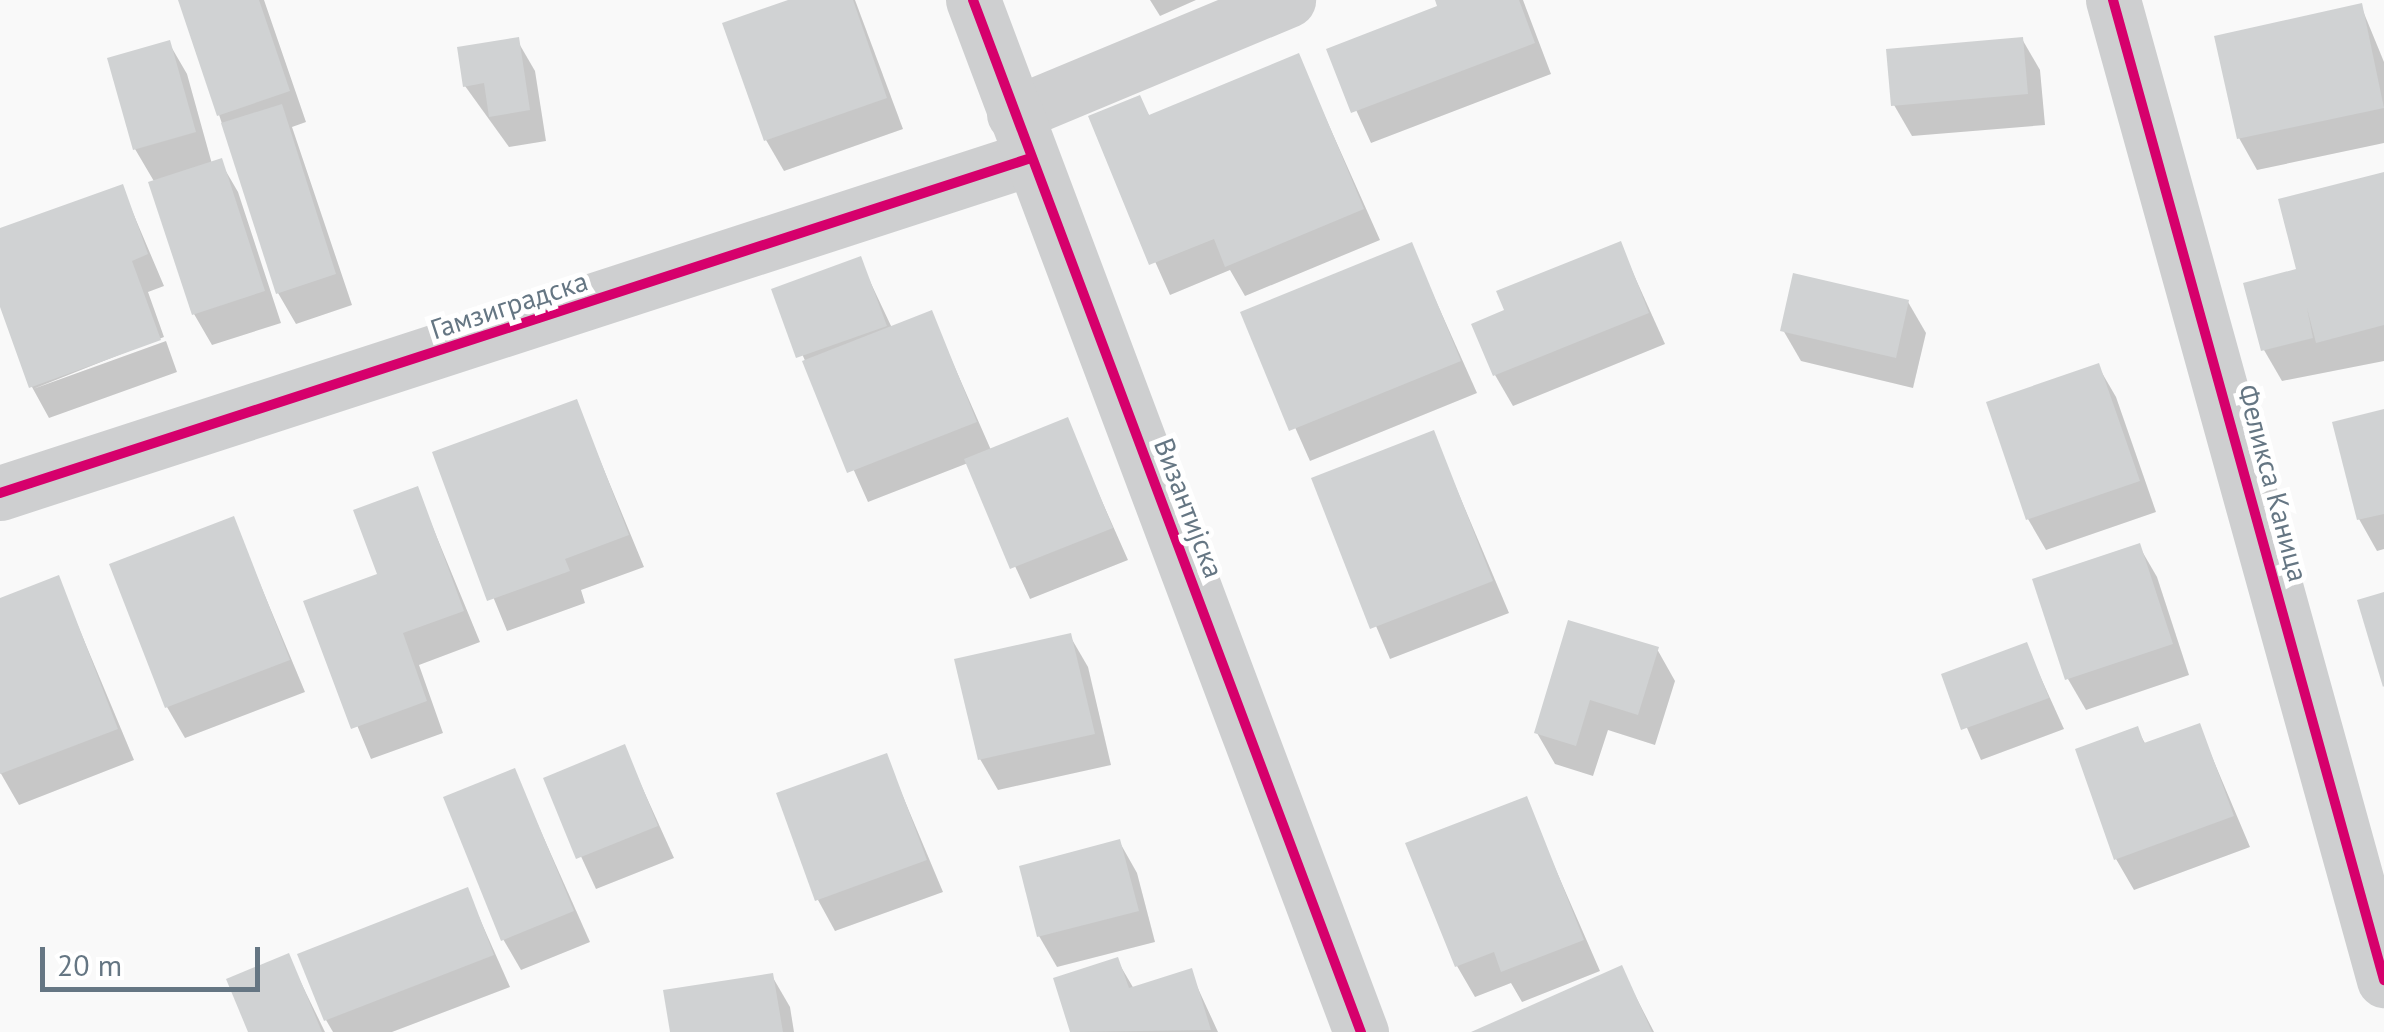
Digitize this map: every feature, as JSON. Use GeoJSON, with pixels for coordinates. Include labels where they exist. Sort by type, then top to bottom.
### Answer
{"type":"FeatureCollection","features":[{"type":"Feature","properties":{"kind":"street","name":"Византијска"},"geometry":{"type":"LineString","coordinates":[[973,0],[1361,1032]]}},
{"type":"Feature","properties":{"kind":"street","name":"Гамзиградска"},"geometry":{"type":"LineString","coordinates":[[0,493],[1022,136],[1288,0]]}},
{"type":"Feature","properties":{"kind":"street","name":"Феликса Каница"},"geometry":{"type":"LineString","coordinates":[[2113,0],[2384,980]]}},
{"type":"Feature","properties":{"kind":"building"},"geometry":{"type":"Polygon","coordinates":[[[178,0],[259,0],[290,91],[217,116],[178,0]]]}},
{"type":"Feature","properties":{"kind":"building"},"geometry":{"type":"Polygon","coordinates":[[[788,0],[853,0],[887,98],[764,141],[722,23],[788,0]]]}},
{"type":"Feature","properties":{"kind":"building"},"geometry":{"type":"Polygon","coordinates":[[[1435,0],[1519,0],[1535,43],[1351,113],[1326,49],[1437,6],[1435,0]]]}},
{"type":"Feature","properties":{"kind":"building"},"geometry":{"type":"Polygon","coordinates":[[[2362,3],[2384,108],[2237,139],[2214,36],[2362,3]]]}},
{"type":"Feature","properties":{"kind":"building"},"geometry":{"type":"Polygon","coordinates":[[[519,37],[530,110],[489,117],[484,83],[463,87],[457,47],[519,37]]]}},
{"type":"Feature","properties":{"kind":"building"},"geometry":{"type":"Polygon","coordinates":[[[2023,37],[2028,94],[1891,106],[1886,49],[2023,37]]]}},
{"type":"Feature","properties":{"kind":"building"},"geometry":{"type":"Polygon","coordinates":[[[170,40],[196,132],[133,150],[107,58],[170,40]]]}},
{"type":"Feature","properties":{"kind":"building"},"geometry":{"type":"Polygon","coordinates":[[[1299,53],[1364,209],[1225,267],[1214,239],[1149,265],[1088,116],[1140,95],[1149,115],[1299,53]]]}},
{"type":"Feature","properties":{"kind":"building"},"geometry":{"type":"Polygon","coordinates":[[[282,104],[336,274],[276,294],[221,123],[282,104]]]}},
{"type":"Feature","properties":{"kind":"building"},"geometry":{"type":"Polygon","coordinates":[[[222,158],[265,291],[192,315],[148,182],[222,158]]]}},
{"type":"Feature","properties":{"kind":"building"},"geometry":{"type":"Polygon","coordinates":[[[2384,172],[2384,325],[2316,343],[2307,308],[2313,338],[2261,351],[2243,283],[2296,269],[2278,199],[2384,172]]]}},
{"type":"Feature","properties":{"kind":"building"},"geometry":{"type":"Polygon","coordinates":[[[123,184],[148,254],[132,261],[161,340],[29,388],[0,307],[0,228],[123,184]]]}},
{"type":"Feature","properties":{"kind":"building"},"geometry":{"type":"Polygon","coordinates":[[[1621,241],[1649,313],[1493,376],[1471,324],[1504,310],[1496,291],[1621,241]]]}},
{"type":"Feature","properties":{"kind":"building"},"geometry":{"type":"Polygon","coordinates":[[[1412,242],[1461,361],[1289,431],[1240,312],[1412,242]]]}},
{"type":"Feature","properties":{"kind":"building"},"geometry":{"type":"Polygon","coordinates":[[[861,256],[887,326],[796,358],[771,289],[861,256]]]}},
{"type":"Feature","properties":{"kind":"building"},"geometry":{"type":"Polygon","coordinates":[[[1793,273],[1909,300],[1896,358],[1780,331],[1793,273]]]}},
{"type":"Feature","properties":{"kind":"building"},"geometry":{"type":"Polygon","coordinates":[[[932,310],[977,422],[847,473],[802,361],[932,310]]]}},
{"type":"Feature","properties":{"kind":"building"},"geometry":{"type":"Polygon","coordinates":[[[2099,363],[2140,481],[2026,520],[1986,402],[2099,363]]]}},
{"type":"Feature","properties":{"kind":"building"},"geometry":{"type":"Polygon","coordinates":[[[577,399],[629,535],[565,559],[570,571],[487,601],[432,452],[577,399]]]}},
{"type":"Feature","properties":{"kind":"building"},"geometry":{"type":"Polygon","coordinates":[[[2384,409],[2384,514],[2357,520],[2332,422],[2384,409]]]}},
{"type":"Feature","properties":{"kind":"building"},"geometry":{"type":"Polygon","coordinates":[[[1068,417],[1113,528],[1010,569],[964,459],[1068,417]]]}},
{"type":"Feature","properties":{"kind":"building"},"geometry":{"type":"Polygon","coordinates":[[[1434,430],[1493,581],[1370,629],[1311,478],[1434,430]]]}},
{"type":"Feature","properties":{"kind":"building"},"geometry":{"type":"Polygon","coordinates":[[[418,486],[464,611],[403,633],[427,701],[351,729],[303,601],[377,574],[353,510],[418,486]]]}},
{"type":"Feature","properties":{"kind":"building"},"geometry":{"type":"Polygon","coordinates":[[[234,516],[290,660],[165,708],[109,564],[234,516]]]}},
{"type":"Feature","properties":{"kind":"building"},"geometry":{"type":"Polygon","coordinates":[[[2140,543],[2173,644],[2065,680],[2032,579],[2140,543]]]}},
{"type":"Feature","properties":{"kind":"building"},"geometry":{"type":"Polygon","coordinates":[[[59,575],[118,729],[0,774],[0,598],[59,575]]]}},
{"type":"Feature","properties":{"kind":"building"},"geometry":{"type":"Polygon","coordinates":[[[2384,592],[2384,686],[2383,687],[2357,600],[2384,592]]]}},
{"type":"Feature","properties":{"kind":"building"},"geometry":{"type":"Polygon","coordinates":[[[1568,620],[1659,647],[1638,715],[1590,700],[1576,746],[1534,733],[1568,620]]]}},
{"type":"Feature","properties":{"kind":"building"},"geometry":{"type":"Polygon","coordinates":[[[1071,633],[1095,734],[978,760],[954,659],[1071,633]]]}},
{"type":"Feature","properties":{"kind":"building"},"geometry":{"type":"Polygon","coordinates":[[[2027,642],[2049,698],[1961,730],[1941,674],[2027,642]]]}},
{"type":"Feature","properties":{"kind":"building"},"geometry":{"type":"Polygon","coordinates":[[[2200,723],[2234,816],[2114,860],[2075,749],[2138,726],[2144,743],[2200,723]]]}},
{"type":"Feature","properties":{"kind":"building"},"geometry":{"type":"Polygon","coordinates":[[[625,744],[658,826],[576,859],[543,778],[625,744]]]}},
{"type":"Feature","properties":{"kind":"building"},"geometry":{"type":"Polygon","coordinates":[[[887,753],[927,860],[815,901],[776,793],[887,753]]]}},
{"type":"Feature","properties":{"kind":"building"},"geometry":{"type":"Polygon","coordinates":[[[515,768],[574,911],[501,941],[443,797],[515,768]]]}},
{"type":"Feature","properties":{"kind":"building"},"geometry":{"type":"Polygon","coordinates":[[[1527,796],[1584,940],[1501,972],[1494,952],[1455,967],[1405,843],[1527,796]]]}},
{"type":"Feature","properties":{"kind":"building"},"geometry":{"type":"Polygon","coordinates":[[[1120,839],[1139,911],[1037,937],[1019,866],[1120,839]]]}},
{"type":"Feature","properties":{"kind":"building"},"geometry":{"type":"Polygon","coordinates":[[[468,887],[494,955],[324,1021],[297,954],[468,887]]]}},
{"type":"Feature","properties":{"kind":"building"},"geometry":{"type":"Polygon","coordinates":[[[289,953],[322,1032],[248,1032],[226,979],[289,953]]]}},
{"type":"Feature","properties":{"kind":"building"},"geometry":{"type":"Polygon","coordinates":[[[1118,957],[1129,988],[1192,968],[1211,1030],[1070,1032],[1053,978],[1118,957]]]}},
{"type":"Feature","properties":{"kind":"building"},"geometry":{"type":"Polygon","coordinates":[[[1622,965],[1652,1032],[1471,1032],[1622,965]]]}},
{"type":"Feature","properties":{"kind":"building"},"geometry":{"type":"Polygon","coordinates":[[[773,973],[783,1032],[670,1032],[663,990],[773,973]]]}},
{"type":"Feature","properties":{"kind":"cycle path"},"geometry":{"type":"LineString","coordinates":[[973,0],[1361,1032]]}},
{"type":"Feature","properties":{"kind":"cycle path"},"geometry":{"type":"LineString","coordinates":[[2113,0],[2384,980]]}},
{"type":"Feature","properties":{"kind":"cycle path"},"geometry":{"type":"LineString","coordinates":[[0,493],[1031,158]]}}]}
